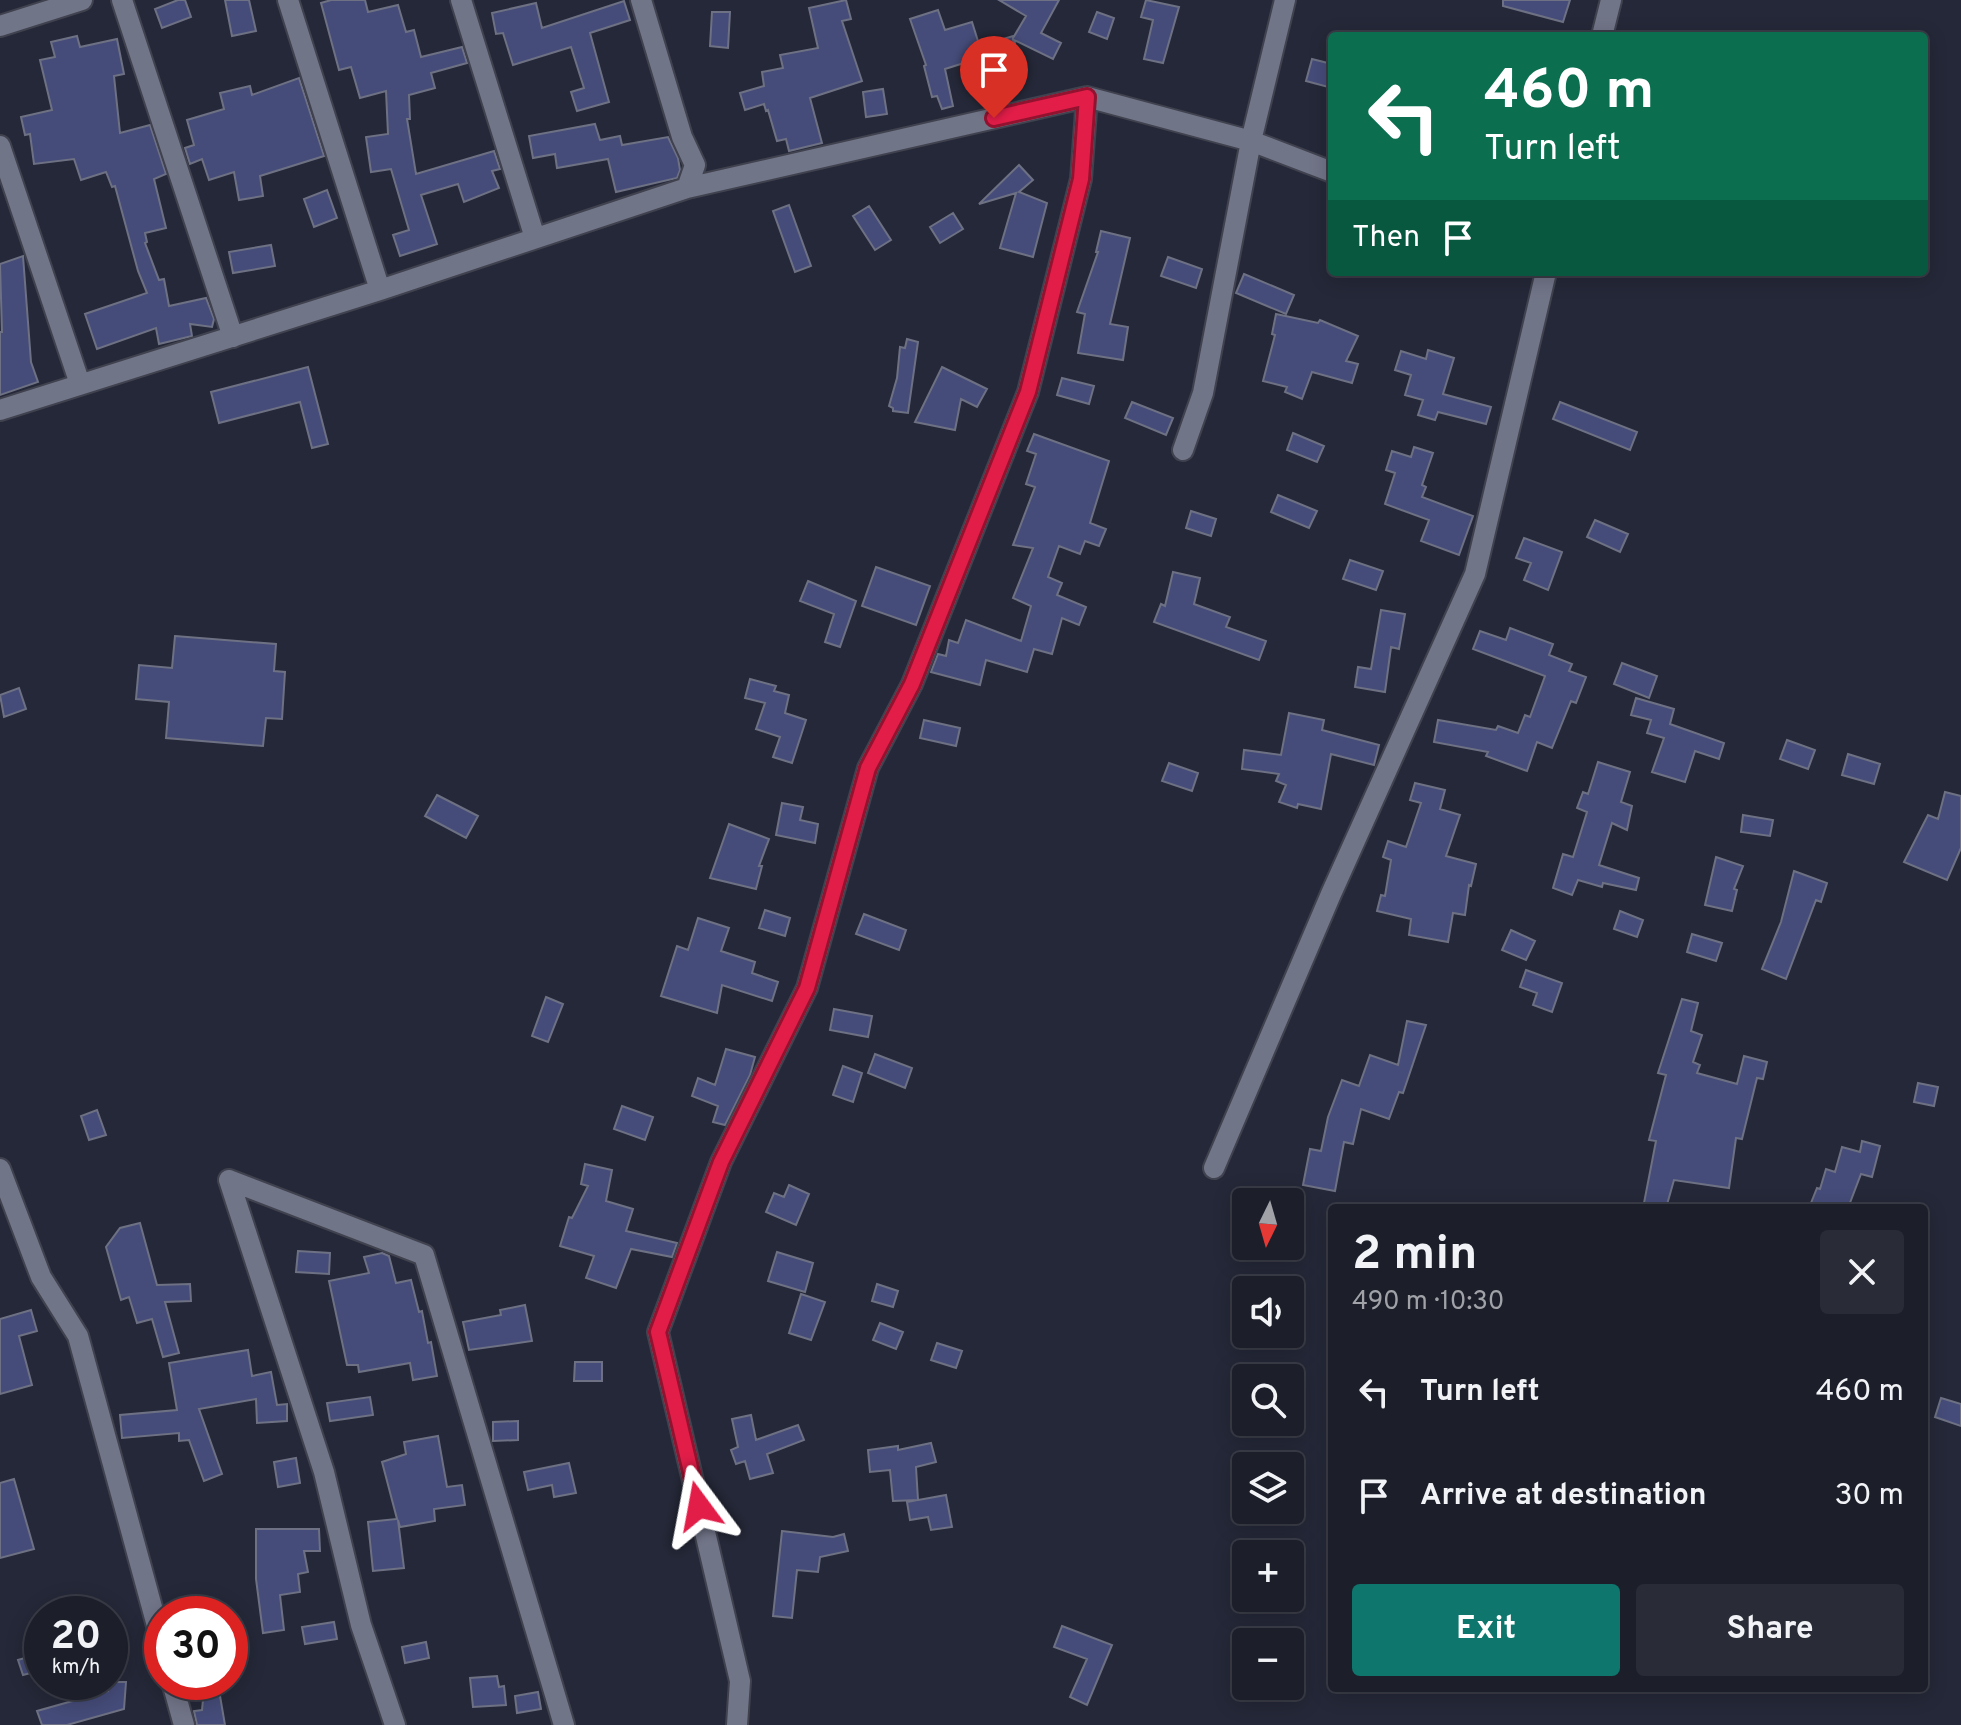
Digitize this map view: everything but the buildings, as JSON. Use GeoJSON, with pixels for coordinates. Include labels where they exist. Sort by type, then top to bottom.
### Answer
{"type":"FeatureCollection","features":[{"type":"Feature","properties":{"kind":"street"},"geometry":{"type":"LineString","coordinates":[[0,26],[82,0]]}},
{"type":"Feature","properties":{"kind":"street"},"geometry":{"type":"LineString","coordinates":[[122,0],[233,337]]}},
{"type":"Feature","properties":{"kind":"street"},"geometry":{"type":"LineString","coordinates":[[288,0],[380,290]]}},
{"type":"Feature","properties":{"kind":"street"},"geometry":{"type":"LineString","coordinates":[[461,0],[535,238]]}},
{"type":"Feature","properties":{"kind":"street"},"geometry":{"type":"LineString","coordinates":[[641,0],[682,137],[695,165],[687,188]]}},
{"type":"Feature","properties":{"kind":"street"},"geometry":{"type":"LineString","coordinates":[[1183,450],[1203,393],[1251,141],[1285,0]]}},
{"type":"Feature","properties":{"kind":"street"},"geometry":{"type":"LineString","coordinates":[[1603,32],[1611,0]]}},
{"type":"Feature","properties":{"kind":"street"},"geometry":{"type":"LineString","coordinates":[[737,1725],[740,1681],[658,1332],[721,1162],[807,988],[868,768],[912,684],[1028,392],[1081,179],[1087,97]]}},
{"type":"Feature","properties":{"kind":"street"},"geometry":{"type":"LineString","coordinates":[[0,410],[380,290],[687,188],[1087,97],[1251,141],[1328,170]]}},
{"type":"Feature","properties":{"kind":"street"},"geometry":{"type":"LineString","coordinates":[[0,146],[80,384]]}},
{"type":"Feature","properties":{"kind":"street"},"geometry":{"type":"LineString","coordinates":[[1214,1168],[1331,894],[1475,574],[1545,276]]}},
{"type":"Feature","properties":{"kind":"street"},"geometry":{"type":"LineString","coordinates":[[0,1169],[41,1277],[78,1336],[149,1596]]}},
{"type":"Feature","properties":{"kind":"street"},"geometry":{"type":"LineString","coordinates":[[395,1725],[361,1625],[324,1472],[229,1180],[424,1255],[564,1725]]}},
{"type":"Feature","properties":{"kind":"street"},"geometry":{"type":"LineString","coordinates":[[177,1700],[184,1725]]}},
{"type":"Feature","properties":{"kind":"route"},"geometry":{"type":"LineString","coordinates":[[699,1506],[658,1332],[721,1162],[807,988],[868,768],[912,684],[1028,392],[1081,179],[1087,97],[994,118]]}}]}
